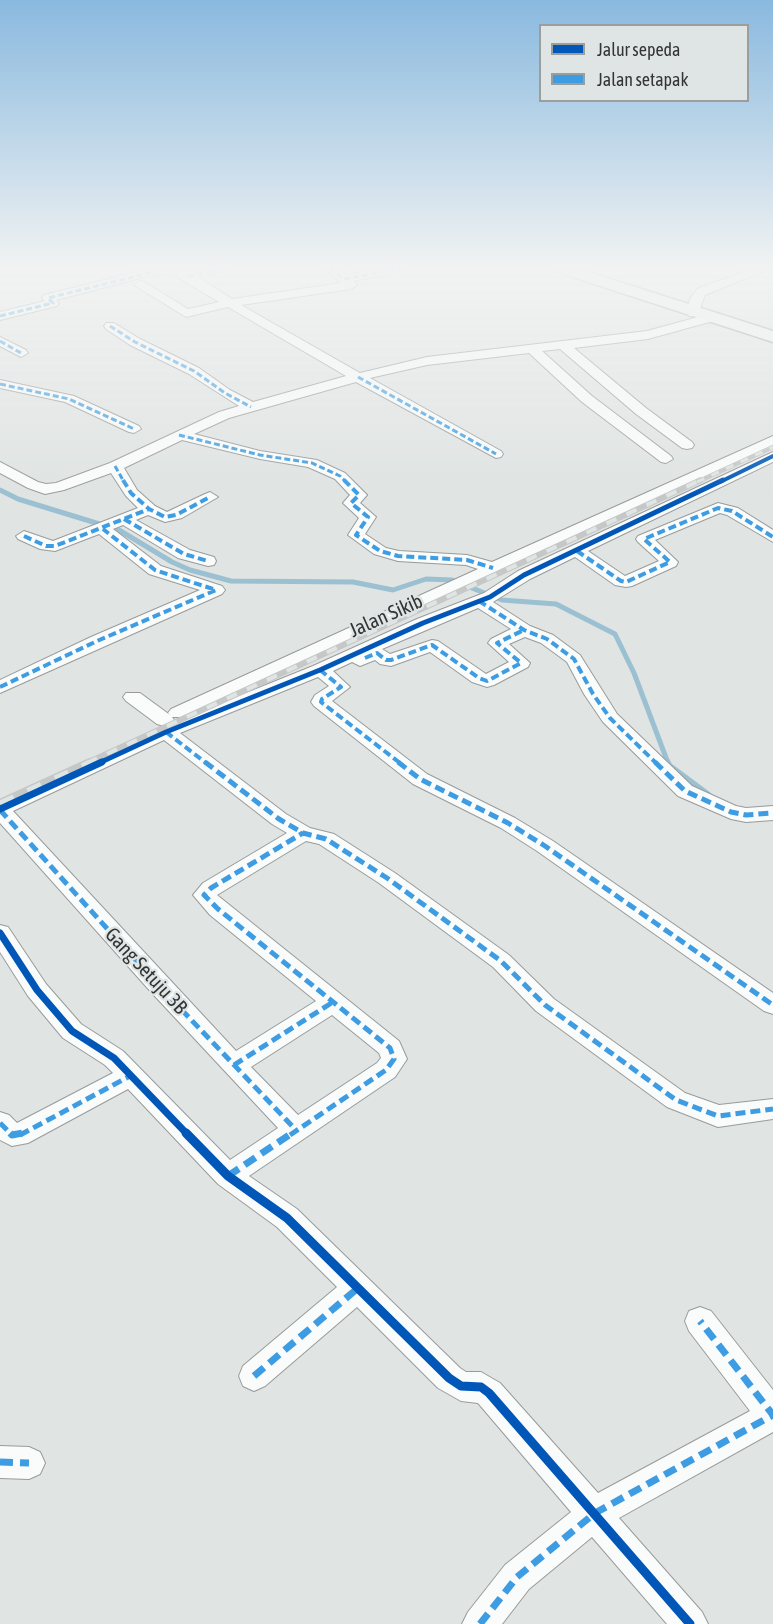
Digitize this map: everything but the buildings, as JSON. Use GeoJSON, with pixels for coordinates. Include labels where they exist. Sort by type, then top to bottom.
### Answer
{"type":"FeatureCollection","features":[{"type":"Feature","properties":{"kind":"street"},"geometry":{"type":"LineString","coordinates":[[5,344],[21,353]]}},
{"type":"Feature","properties":{"kind":"street"},"geometry":{"type":"LineString","coordinates":[[139,344],[194,371],[225,393],[251,407]]}},
{"type":"Feature","properties":{"kind":"street"},"geometry":{"type":"LineString","coordinates":[[299,344],[496,454]]}},
{"type":"Feature","properties":{"kind":"street"},"geometry":{"type":"LineString","coordinates":[[0,467],[45,489],[71,484],[224,415],[358,376],[427,361],[583,344]]}},
{"type":"Feature","properties":{"kind":"street"},"geometry":{"type":"LineString","coordinates":[[564,346],[641,411],[687,445]]}},
{"type":"Feature","properties":{"kind":"street"},"geometry":{"type":"LineString","coordinates":[[533,350],[587,399],[666,459]]}},
{"type":"Feature","properties":{"kind":"street"},"geometry":{"type":"LineString","coordinates":[[0,384],[69,399],[134,429]]}},
{"type":"Feature","properties":{"kind":"street"},"geometry":{"type":"LineString","coordinates":[[179,435],[260,455],[312,463],[334,472],[359,495],[351,503],[368,518],[356,535],[380,551],[398,556],[467,560],[493,568]]}},
{"type":"Feature","properties":{"kind":"street","name":"Jalan Sikib"},"geometry":{"type":"LineString","coordinates":[[0,794],[165,726],[493,568],[773,440]]}},
{"type":"Feature","properties":{"kind":"street"},"geometry":{"type":"LineString","coordinates":[[0,810],[165,726],[320,670],[491,595],[524,574],[651,516],[773,456]]}},
{"type":"Feature","properties":{"kind":"street"},"geometry":{"type":"LineString","coordinates":[[115,466],[131,493],[161,516],[168,517],[210,497]]}},
{"type":"Feature","properties":{"kind":"street"},"geometry":{"type":"LineString","coordinates":[[577,551],[621,581],[626,582],[670,562],[644,540],[722,507],[773,537]]}},
{"type":"Feature","properties":{"kind":"street"},"geometry":{"type":"LineString","coordinates":[[24,536],[46,546],[55,546],[149,509]]}},
{"type":"Feature","properties":{"kind":"street"},"geometry":{"type":"LineString","coordinates":[[651,516],[674,526]]}},
{"type":"Feature","properties":{"kind":"street"},"geometry":{"type":"LineString","coordinates":[[113,524],[184,554],[208,561]]}},
{"type":"Feature","properties":{"kind":"street"},"geometry":{"type":"LineString","coordinates":[[0,687],[216,590],[156,570],[113,524]]}},
{"type":"Feature","properties":{"kind":"street"},"geometry":{"type":"LineString","coordinates":[[491,595],[524,630],[547,639],[574,659],[593,694],[610,718],[685,791],[724,809],[746,815],[773,813]]}},
{"type":"Feature","properties":{"kind":"street"},"geometry":{"type":"LineString","coordinates":[[348,666],[377,653],[386,660],[392,660],[432,645],[479,678],[487,681],[519,665],[520,660],[497,643],[524,630]]}},
{"type":"Feature","properties":{"kind":"street"},"geometry":{"type":"LineString","coordinates":[[320,670],[341,687],[321,702],[420,779],[508,823],[545,846],[773,1005]]}},
{"type":"Feature","properties":{"kind":"street"},"geometry":{"type":"LineString","coordinates":[[133,697],[279,819],[303,833],[326,839],[387,878],[501,961],[545,1005],[676,1100],[717,1116],[773,1109]]}},
{"type":"Feature","properties":{"kind":"street","name":"Gang Setuju 3B"},"geometry":{"type":"LineString","coordinates":[[0,810],[159,986],[295,1129]]}},
{"type":"Feature","properties":{"kind":"street"},"geometry":{"type":"LineString","coordinates":[[228,1176],[386,1070],[394,1059],[390,1048],[218,909],[204,895],[211,888],[303,833]]}},
{"type":"Feature","properties":{"kind":"street"},"geometry":{"type":"LineString","coordinates":[[0,933],[37,990],[72,1031],[114,1058],[228,1176],[287,1218],[449,1378],[461,1386],[477,1386],[489,1393],[690,1624]]}},
{"type":"Feature","properties":{"kind":"street"},"geometry":{"type":"LineString","coordinates":[[234,1065],[333,1002]]}},
{"type":"Feature","properties":{"kind":"street"},"geometry":{"type":"LineString","coordinates":[[0,1123],[12,1135],[19,1135],[130,1076]]}},
{"type":"Feature","properties":{"kind":"street"},"geometry":{"type":"LineString","coordinates":[[254,1376],[358,1288]]}},
{"type":"Feature","properties":{"kind":"street"},"geometry":{"type":"LineString","coordinates":[[480,1624],[517,1577],[595,1513],[773,1415],[700,1321]]}},
{"type":"Feature","properties":{"kind":"waterway"},"geometry":{"type":"LineString","coordinates":[[0,490],[18,499],[119,530],[172,562],[190,570],[231,581],[353,582],[393,590],[426,579],[452,580],[502,600],[556,604],[615,634],[634,673],[668,763]]}},
{"type":"Feature","properties":{"kind":"waterway"},"geometry":{"type":"LineString","coordinates":[[667,762],[669,766],[708,795]]}},
{"type":"Feature","properties":{"kind":"railway"},"geometry":{"type":"LineString","coordinates":[[697,482],[773,447]]}},
{"type":"Feature","properties":{"kind":"railway"},"geometry":{"type":"LineString","coordinates":[[87,763],[701,480]]}},
{"type":"Feature","properties":{"kind":"railway"},"geometry":{"type":"LineString","coordinates":[[0,803],[90,762]]}},
{"type":"Feature","properties":{"kind":"marked path"},"geometry":{"type":"LineString","coordinates":[[5,344],[21,353]]}},
{"type":"Feature","properties":{"kind":"marked path"},"geometry":{"type":"LineString","coordinates":[[139,344],[194,371],[225,393],[251,407]]}},
{"type":"Feature","properties":{"kind":"marked path"},"geometry":{"type":"LineString","coordinates":[[358,377],[496,454]]}},
{"type":"Feature","properties":{"kind":"marked path"},"geometry":{"type":"LineString","coordinates":[[0,384],[69,399],[134,429]]}},
{"type":"Feature","properties":{"kind":"marked path"},"geometry":{"type":"LineString","coordinates":[[179,435],[260,455],[312,463],[340,476],[359,495],[351,503],[368,517],[356,535],[380,551],[398,556],[467,560],[493,568]]}},
{"type":"Feature","properties":{"kind":"marked path"},"geometry":{"type":"LineString","coordinates":[[115,466],[131,493],[149,509],[165,517],[176,515],[210,497]]}},
{"type":"Feature","properties":{"kind":"marked path"},"geometry":{"type":"LineString","coordinates":[[577,551],[621,581],[626,582],[670,562],[644,539],[718,508],[732,511],[773,537]]}},
{"type":"Feature","properties":{"kind":"marked path"},"geometry":{"type":"LineString","coordinates":[[24,536],[46,546],[55,546],[149,509]]}},
{"type":"Feature","properties":{"kind":"marked path"},"geometry":{"type":"LineString","coordinates":[[124,519],[184,554],[208,561]]}},
{"type":"Feature","properties":{"kind":"marked path"},"geometry":{"type":"LineString","coordinates":[[0,687],[97,641],[216,590],[155,570],[103,529]]}},
{"type":"Feature","properties":{"kind":"marked path"},"geometry":{"type":"LineString","coordinates":[[479,601],[524,630],[547,639],[574,659],[593,694],[610,718],[685,791],[731,812],[746,815],[773,813]]}},
{"type":"Feature","properties":{"kind":"marked path"},"geometry":{"type":"LineString","coordinates":[[365,658],[377,653],[386,660],[391,660],[432,645],[479,678],[487,681],[521,663],[497,643],[524,630]]}},
{"type":"Feature","properties":{"kind":"marked path"},"geometry":{"type":"LineString","coordinates":[[320,670],[341,687],[321,702],[420,779],[508,823],[545,846],[773,1005]]}},
{"type":"Feature","properties":{"kind":"marked path"},"geometry":{"type":"LineString","coordinates":[[166,732],[279,819],[303,833],[326,839],[387,878],[501,961],[545,1005],[676,1100],[718,1116],[773,1109]]}},
{"type":"Feature","properties":{"kind":"marked path"},"geometry":{"type":"LineString","coordinates":[[0,810],[159,986],[295,1129]]}},
{"type":"Feature","properties":{"kind":"marked path"},"geometry":{"type":"LineString","coordinates":[[228,1176],[386,1070],[394,1059],[390,1048],[218,909],[204,895],[211,888],[303,833]]}},
{"type":"Feature","properties":{"kind":"marked path"},"geometry":{"type":"LineString","coordinates":[[234,1065],[333,1002]]}},
{"type":"Feature","properties":{"kind":"marked path"},"geometry":{"type":"LineString","coordinates":[[0,1123],[12,1135],[19,1135],[130,1076]]}},
{"type":"Feature","properties":{"kind":"marked path"},"geometry":{"type":"LineString","coordinates":[[254,1376],[358,1288]]}},
{"type":"Feature","properties":{"kind":"marked path"},"geometry":{"type":"LineString","coordinates":[[480,1624],[517,1577],[595,1513],[773,1415],[700,1321]]}},
{"type":"Feature","properties":{"kind":"marked path"},"geometry":{"type":"LineString","coordinates":[[0,1462],[29,1463]]}},
{"type":"Feature","properties":{"kind":"cycle path"},"geometry":{"type":"LineString","coordinates":[[0,809],[166,732],[320,670],[423,623],[490,597],[524,575],[773,456]]}},
{"type":"Feature","properties":{"kind":"cycle path"},"geometry":{"type":"LineString","coordinates":[[0,933],[37,990],[72,1031],[114,1058],[228,1176],[287,1218],[449,1378],[461,1386],[481,1387],[489,1393],[690,1624]]}}]}
